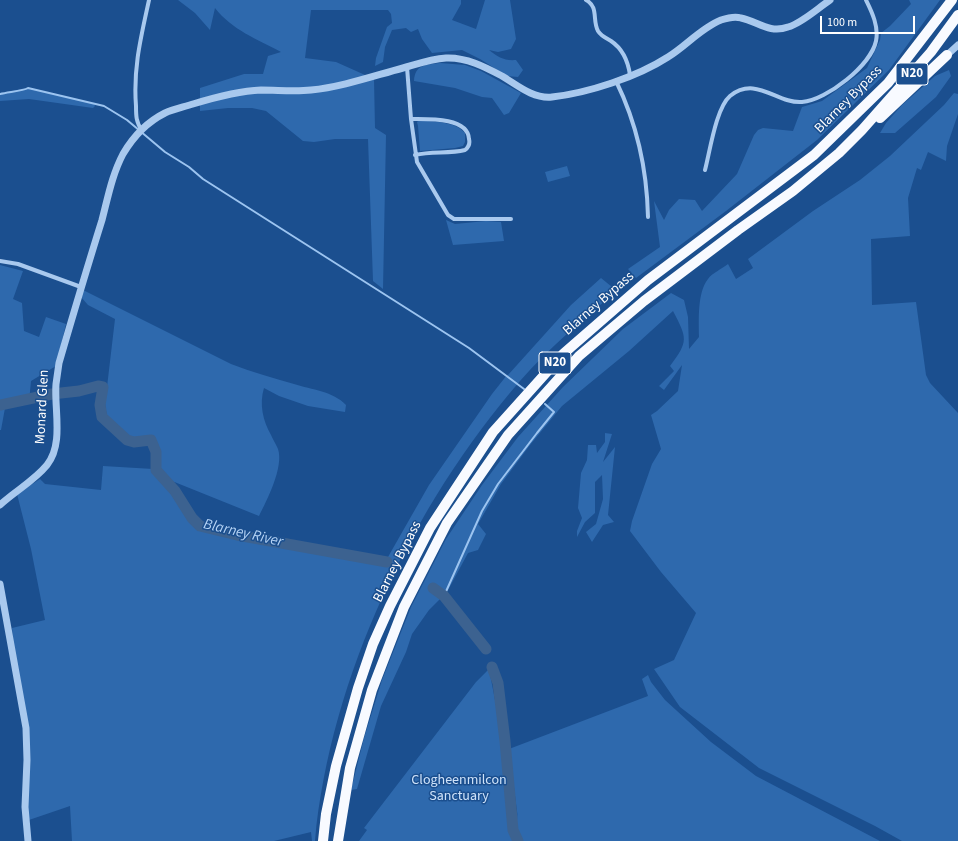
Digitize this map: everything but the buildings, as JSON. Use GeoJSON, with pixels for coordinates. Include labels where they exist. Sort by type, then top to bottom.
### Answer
{"type":"FeatureCollection","features":[{"type":"Feature","properties":{"kind":"highway","name":"Blarney Bypass"},"geometry":{"type":"LineString","coordinates":[[323,841],[326,814],[336,766],[358,688],[373,644],[390,606],[430,528],[494,432],[563,354],[648,280],[814,155],[888,83],[952,0]]}},
{"type":"Feature","properties":{"kind":"highway","name":"N20"},"geometry":{"type":"LineString","coordinates":[[862,130],[931,52],[958,15]]}},
{"type":"Feature","properties":{"kind":"highway","name":"N20"},"geometry":{"type":"LineString","coordinates":[[862,130],[879,119],[947,55]]}},
{"type":"Feature","properties":{"kind":"highway","name":"Blarney Bypass"},"geometry":{"type":"LineString","coordinates":[[338,841],[350,768],[372,690],[404,608],[447,523],[508,435],[579,356],[650,296],[793,191],[839,153],[862,130]]}},
{"type":"Feature","properties":{"kind":"street"},"geometry":{"type":"LineString","coordinates":[[140,131],[136,117],[136,66],[139,43],[149,0]]}},
{"type":"Feature","properties":{"kind":"street"},"geometry":{"type":"LineString","coordinates":[[586,0],[593,6],[595,11],[596,25],[599,33],[617,45],[620,49],[628,63],[630,75]]}},
{"type":"Feature","properties":{"kind":"street","name":"Monard Glen"},"geometry":{"type":"LineString","coordinates":[[0,505],[35,477],[48,464],[54,449],[57,429],[56,385],[59,363],[103,217],[113,177],[127,148],[140,131],[164,114],[230,94],[252,91],[322,89],[343,85],[429,60],[447,58],[465,60],[502,76],[531,93],[550,97],[582,91],[616,81],[630,75],[670,56],[711,25],[720,21],[729,18],[741,18],[764,27],[781,29],[790,27],[830,0]]}},
{"type":"Feature","properties":{"kind":"street"},"geometry":{"type":"LineString","coordinates":[[705,170],[718,115],[730,96],[747,88],[758,89],[784,100],[802,102],[821,97],[841,84],[866,62],[876,41],[876,24],[866,0]]}},
{"type":"Feature","properties":{"kind":"street"},"geometry":{"type":"LineString","coordinates":[[947,55],[958,45]]}},
{"type":"Feature","properties":{"kind":"street"},"geometry":{"type":"LineString","coordinates":[[407,66],[415,155],[417,162],[448,215],[454,220],[511,219]]}},
{"type":"Feature","properties":{"kind":"street"},"geometry":{"type":"LineString","coordinates":[[616,81],[630,113],[638,138],[646,180],[648,217]]}},
{"type":"Feature","properties":{"kind":"street"},"geometry":{"type":"LineString","coordinates":[[411,119],[425,118],[460,124],[469,134],[470,140],[469,145],[465,150],[459,152],[422,153],[415,155]]}},
{"type":"Feature","properties":{"kind":"street"},"geometry":{"type":"LineString","coordinates":[[0,261],[18,264],[81,287]]}},
{"type":"Feature","properties":{"kind":"street"},"geometry":{"type":"LineString","coordinates":[[0,584],[26,728],[27,760],[25,807],[28,841]]}},
{"type":"Feature","properties":{"kind":"green space"},"geometry":{"type":"Polygon","coordinates":[[[178,0],[461,0],[461,4],[452,20],[476,29],[485,0],[510,0],[516,39],[511,49],[498,52],[489,50],[501,58],[516,60],[523,70],[518,77],[507,76],[480,59],[462,50],[432,53],[422,39],[418,29],[411,32],[406,28],[392,30],[385,47],[383,62],[375,66],[376,58],[387,27],[392,23],[391,14],[388,10],[311,10],[305,58],[336,62],[374,79],[375,128],[386,135],[383,289],[373,281],[368,139],[335,139],[314,142],[303,141],[266,111],[252,108],[228,108],[200,111],[200,88],[244,74],[263,74],[268,56],[281,52],[237,28],[222,16],[215,8],[210,30],[195,13],[178,0]]]}},
{"type":"Feature","properties":{"kind":"green space"},"geometry":{"type":"Polygon","coordinates":[[[909,0],[940,0],[889,70],[817,140],[726,211],[636,278],[628,269],[660,247],[654,201],[664,220],[669,210],[679,199],[695,200],[702,211],[737,174],[754,135],[758,130],[763,128],[793,131],[802,107],[822,101],[867,68],[880,40],[881,33],[890,26],[911,4],[909,0]]]}},
{"type":"Feature","properties":{"kind":"green space"},"geometry":{"type":"Polygon","coordinates":[[[440,63],[465,65],[481,71],[521,93],[509,113],[504,115],[492,98],[482,97],[455,88],[414,81],[415,75],[419,68],[426,65],[440,63]]]}},
{"type":"Feature","properties":{"kind":"green space"},"geometry":{"type":"Polygon","coordinates":[[[949,70],[951,76],[936,97],[895,133],[880,133],[886,123],[902,105],[935,76],[949,70]]]}},
{"type":"Feature","properties":{"kind":"green space"},"geometry":{"type":"Polygon","coordinates":[[[31,88],[94,104],[95,106],[93,108],[29,99],[0,101],[0,94],[31,88]]]}},
{"type":"Feature","properties":{"kind":"green space"},"geometry":{"type":"Polygon","coordinates":[[[954,93],[958,94],[958,114],[947,146],[946,161],[928,152],[921,170],[917,168],[908,198],[910,236],[871,239],[872,305],[916,302],[926,375],[930,383],[958,413],[958,841],[902,841],[759,768],[680,707],[654,669],[674,660],[696,613],[661,572],[630,531],[632,521],[652,464],[661,449],[651,415],[678,391],[682,365],[664,390],[659,386],[674,371],[670,366],[683,345],[684,339],[681,327],[673,311],[629,351],[562,406],[501,484],[478,524],[486,534],[478,550],[468,553],[447,592],[429,610],[412,634],[406,652],[381,706],[357,789],[351,790],[364,738],[382,680],[411,607],[446,539],[482,485],[518,437],[563,387],[623,329],[671,293],[684,300],[688,317],[689,349],[699,337],[700,299],[704,285],[710,277],[728,264],[736,279],[753,268],[748,259],[813,211],[860,180],[890,156],[944,105],[954,93]]]}},
{"type":"Feature","properties":{"kind":"green space"},"geometry":{"type":"Polygon","coordinates":[[[419,120],[456,126],[465,133],[465,142],[463,146],[420,151],[417,122],[419,120]]]}},
{"type":"Feature","properties":{"kind":"green space"},"geometry":{"type":"Polygon","coordinates":[[[567,166],[570,176],[548,182],[545,172],[567,166]]]}},
{"type":"Feature","properties":{"kind":"green space"},"geometry":{"type":"Polygon","coordinates":[[[446,220],[455,224],[486,221],[501,222],[504,241],[453,245],[446,220]]]}},
{"type":"Feature","properties":{"kind":"green space"},"geometry":{"type":"Polygon","coordinates":[[[0,265],[23,271],[13,299],[22,303],[24,331],[39,337],[46,317],[66,324],[56,366],[31,381],[29,402],[5,408],[1,430],[0,430],[0,265]]]}},
{"type":"Feature","properties":{"kind":"green space"},"geometry":{"type":"Polygon","coordinates":[[[601,278],[617,291],[567,334],[520,381],[481,429],[445,482],[412,538],[383,596],[358,656],[338,718],[324,779],[315,841],[312,841],[311,832],[274,841],[72,841],[70,806],[26,821],[27,760],[15,667],[12,628],[45,620],[31,549],[17,494],[40,479],[45,484],[101,490],[103,466],[153,469],[175,491],[192,518],[199,526],[248,537],[387,562],[386,566],[390,559],[388,557],[429,485],[492,394],[507,375],[571,305],[601,278]]]}},
{"type":"Feature","properties":{"kind":"green space"},"geometry":{"type":"Polygon","coordinates":[[[83,290],[231,364],[262,375],[329,394],[341,400],[346,405],[345,412],[308,406],[279,396],[264,388],[262,400],[263,412],[268,430],[278,449],[279,465],[274,483],[259,516],[162,477],[159,450],[155,440],[151,437],[138,439],[129,436],[117,428],[107,417],[105,404],[115,319],[88,305],[81,297],[83,290]]]}},
{"type":"Feature","properties":{"kind":"green space"},"geometry":{"type":"Polygon","coordinates":[[[605,433],[612,434],[603,462],[615,447],[608,515],[614,522],[603,525],[592,542],[586,532],[596,524],[603,499],[602,475],[595,482],[595,513],[585,522],[577,537],[577,531],[582,518],[578,508],[581,473],[587,460],[588,445],[596,445],[597,453],[605,442],[605,433]]]}},
{"type":"Feature","properties":{"kind":"green space","name":"Clogheenmilcon Sanctuary"},"geometry":{"type":"Polygon","coordinates":[[[489,669],[518,819],[509,749],[648,696],[642,679],[648,675],[651,682],[665,700],[711,742],[756,776],[880,841],[359,841],[367,830],[364,828],[476,682],[489,669]]]}},
{"type":"Feature","properties":{"kind":"waterway"},"geometry":{"type":"LineString","coordinates":[[0,94],[28,88],[104,106],[127,120],[165,152],[189,167],[203,179],[469,348],[524,389]]}},
{"type":"Feature","properties":{"kind":"waterway","name":"Blarney River"},"geometry":{"type":"LineString","coordinates":[[0,405],[52,394],[79,391],[98,386],[103,387],[100,405],[102,417],[127,440],[134,442],[151,440],[156,452],[156,470],[175,491],[192,518],[200,526],[237,535],[387,562]]}},
{"type":"Feature","properties":{"kind":"waterway"},"geometry":{"type":"LineString","coordinates":[[444,596],[482,511],[498,484],[554,412],[545,404]]}},
{"type":"Feature","properties":{"kind":"waterway","name":"Blarney River"},"geometry":{"type":"LineString","coordinates":[[433,588],[444,596],[486,649]]}},
{"type":"Feature","properties":{"kind":"waterway","name":"Blarney River"},"geometry":{"type":"LineString","coordinates":[[492,667],[498,683],[513,830],[518,841]]}}]}
